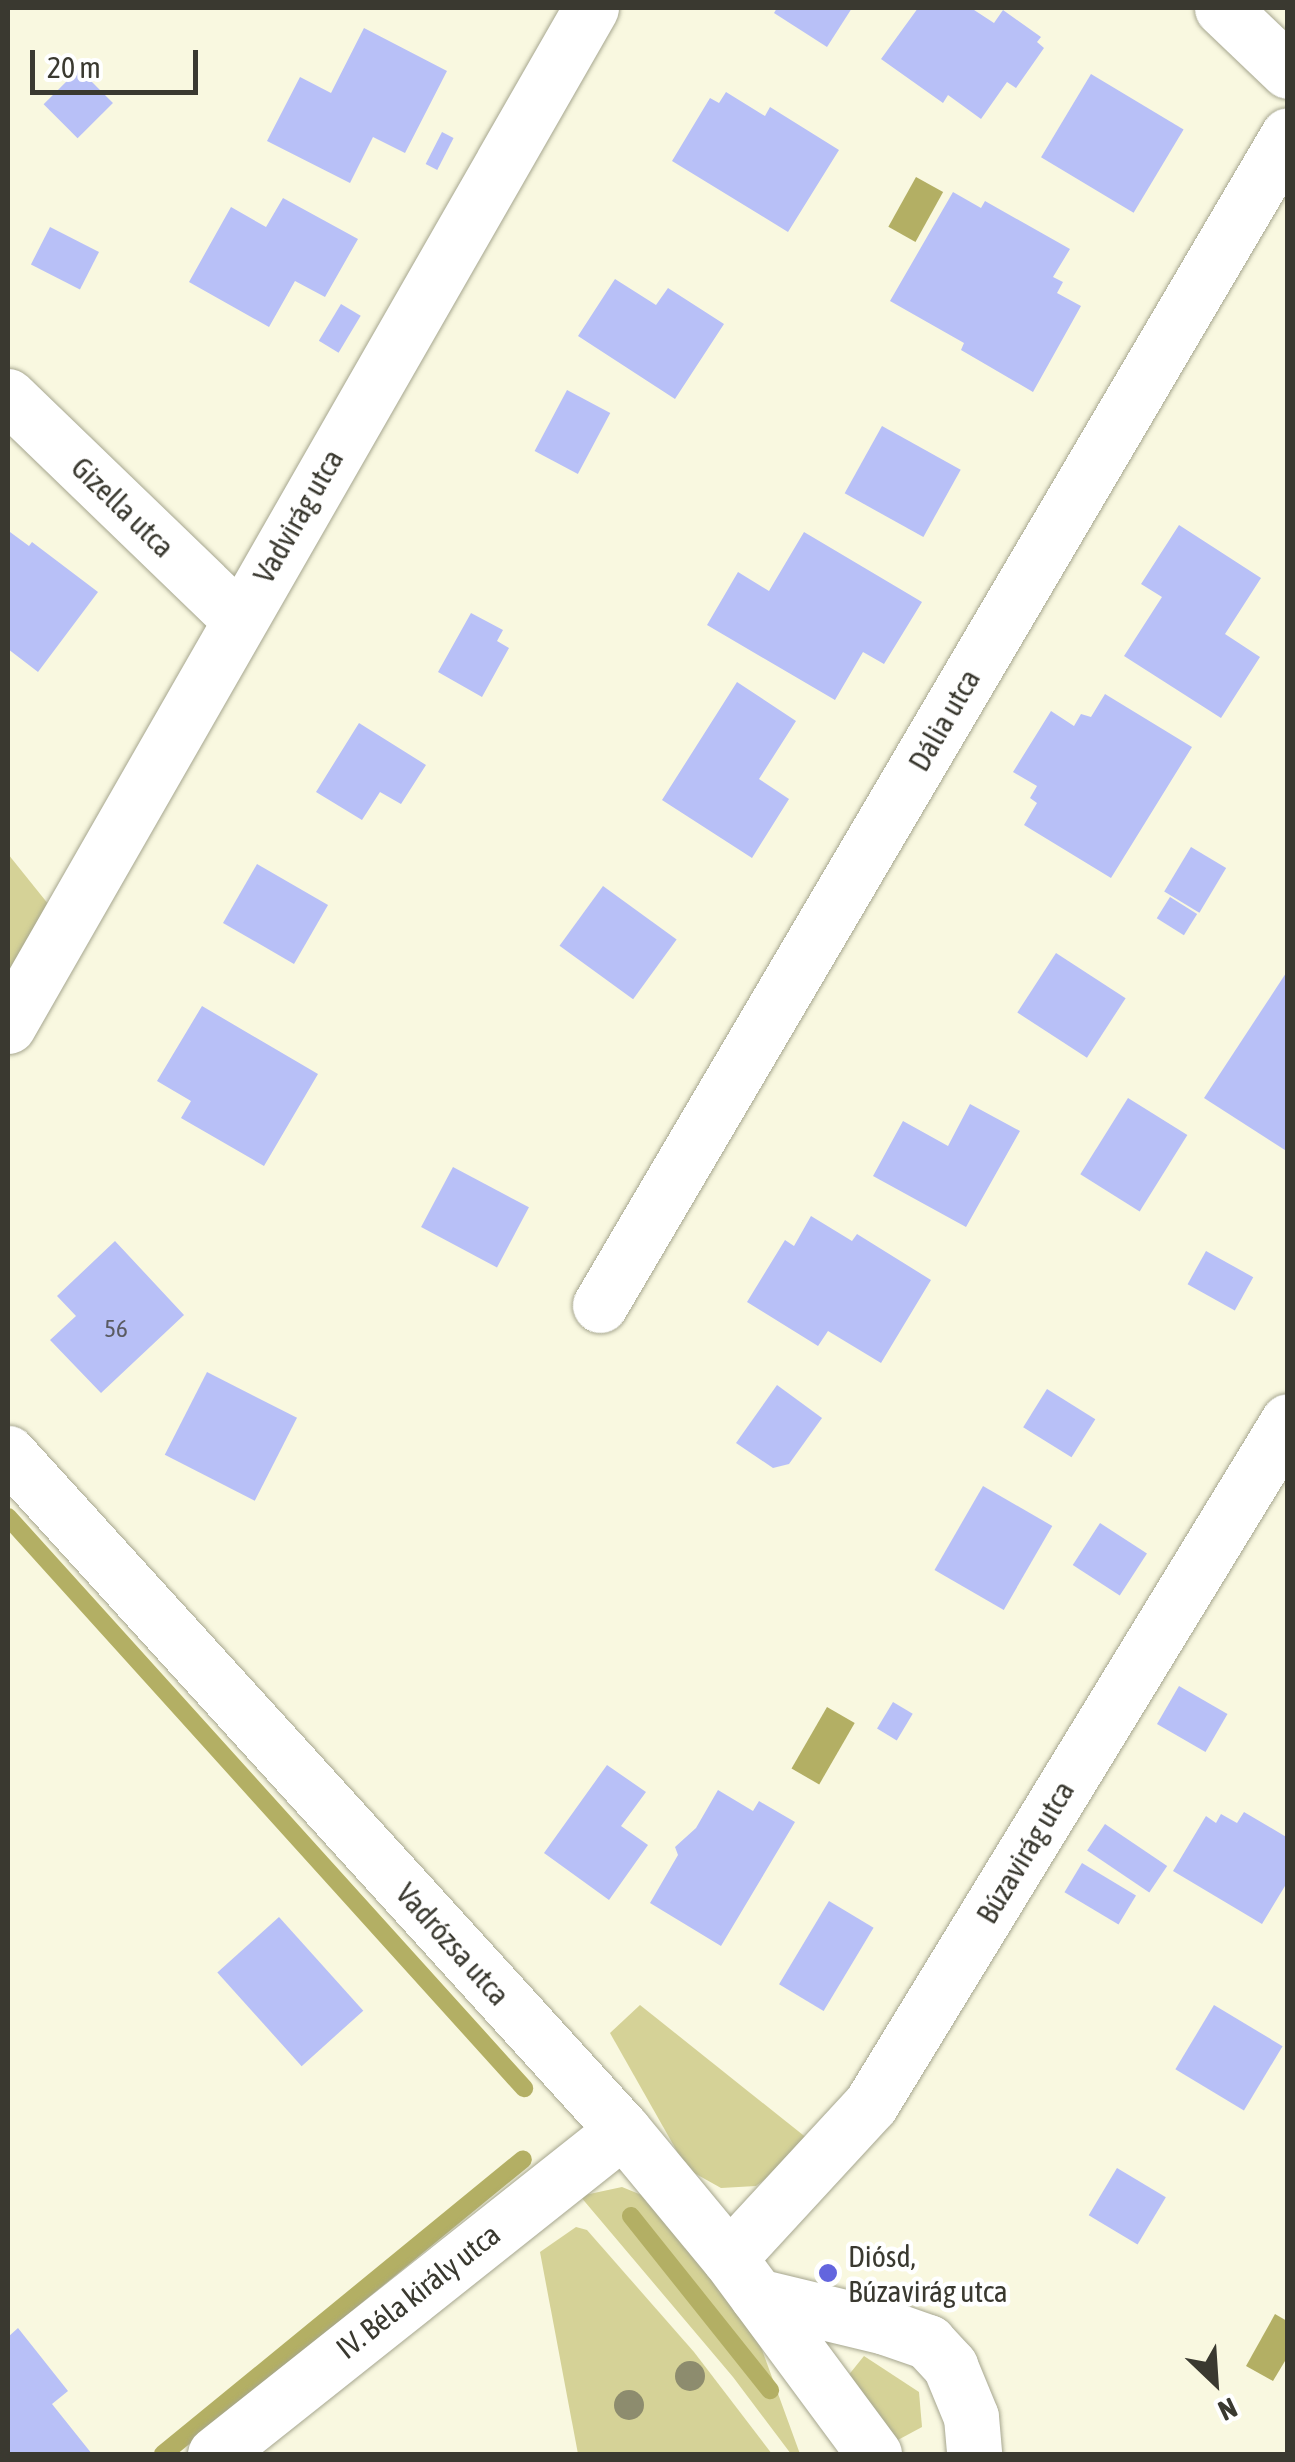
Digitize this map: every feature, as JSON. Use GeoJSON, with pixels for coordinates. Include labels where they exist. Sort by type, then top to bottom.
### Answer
{"type":"FeatureCollection","features":[{"type":"Feature","properties":{"kind":"street","name":"Vadvirág utca"},"geometry":{"type":"LineString","coordinates":[[8,1026],[592,8]]}},
{"type":"Feature","properties":{"kind":"street"},"geometry":{"type":"LineString","coordinates":[[1222,8],[1288,70]]}},
{"type":"Feature","properties":{"kind":"street","name":"Dália utca"},"geometry":{"type":"LineString","coordinates":[[600,1306],[1288,136]]}},
{"type":"Feature","properties":{"kind":"street","name":"Gizella utca"},"geometry":{"type":"LineString","coordinates":[[8,396],[239,619]]}},
{"type":"Feature","properties":{"kind":"street","name":"Búzavirág utca"},"geometry":{"type":"LineString","coordinates":[[743,2277],[872,2104],[1288,1420]]}},
{"type":"Feature","properties":{"kind":"street","name":"Vadrózsa utca"},"geometry":{"type":"LineString","coordinates":[[8,1454],[622,2130],[743,2277],[874,2454]]}},
{"type":"Feature","properties":{"kind":"street","name":"IV. Béla király utca"},"geometry":{"type":"LineString","coordinates":[[215,2454],[622,2130]]}},
{"type":"Feature","properties":{"kind":"street"},"geometry":{"type":"LineString","coordinates":[[743,2277],[928,2342],[950,2366],[972,2417],[974,2454]]}},
{"type":"Feature","properties":{"kind":"shaded area"},"geometry":{"type":"Polygon","coordinates":[[[916,177],[943,192],[915,242],[888,227],[916,177]]]}},
{"type":"Feature","properties":{"kind":"shaded area"},"geometry":{"type":"Polygon","coordinates":[[[8,854],[53,910],[8,983],[8,854]]]}},
{"type":"Feature","properties":{"kind":"shaded area"},"geometry":{"type":"Polygon","coordinates":[[[827,1707],[855,1723],[819,1784],[792,1768],[827,1707]]]}},
{"type":"Feature","properties":{"kind":"shaded area"},"geometry":{"type":"Polygon","coordinates":[[[640,2005],[813,2143],[756,2186],[721,2188],[687,2169],[610,2033],[640,2005]]]}},
{"type":"Feature","properties":{"kind":"shaded area"},"geometry":{"type":"Polygon","coordinates":[[[622,2187],[644,2196],[757,2336],[800,2454],[791,2454],[733,2377],[580,2196],[622,2187]]]}},
{"type":"Feature","properties":{"kind":"shaded area"},"geometry":{"type":"Polygon","coordinates":[[[576,2227],[587,2230],[694,2352],[772,2454],[578,2454],[540,2252],[576,2227]]]}},
{"type":"Feature","properties":{"kind":"shaded area"},"geometry":{"type":"Polygon","coordinates":[[[1275,2314],[1287,2321],[1288,2356],[1273,2381],[1246,2366],[1275,2314]]]}},
{"type":"Feature","properties":{"kind":"shaded area"},"geometry":{"type":"Polygon","coordinates":[[[864,2356],[919,2392],[922,2427],[896,2441],[847,2377],[864,2356]]]}},
{"type":"Feature","properties":{"kind":"building"},"geometry":{"type":"Polygon","coordinates":[[[777,8],[852,8],[827,47],[774,13],[777,8]]]}},
{"type":"Feature","properties":{"kind":"building"},"geometry":{"type":"Polygon","coordinates":[[[918,8],[971,8],[994,23],[1003,10],[1041,37],[1037,42],[1044,48],[1016,88],[1007,82],[981,119],[948,95],[943,103],[881,59],[918,8]]]}},
{"type":"Feature","properties":{"kind":"building"},"geometry":{"type":"Polygon","coordinates":[[[364,28],[447,71],[405,153],[373,137],[350,183],[267,141],[300,77],[331,93],[364,28]]]}},
{"type":"Feature","properties":{"kind":"building"},"geometry":{"type":"Polygon","coordinates":[[[79,69],[113,103],[78,138],[44,104],[79,69]]]}},
{"type":"Feature","properties":{"kind":"building"},"geometry":{"type":"Polygon","coordinates":[[[1091,74],[1184,130],[1134,213],[1041,157],[1091,74]]]}},
{"type":"Feature","properties":{"kind":"building"},"geometry":{"type":"Polygon","coordinates":[[[726,92],[765,116],[770,107],[839,150],[788,232],[672,161],[710,98],[719,103],[726,92]]]}},
{"type":"Feature","properties":{"kind":"building"},"geometry":{"type":"Polygon","coordinates":[[[442,132],[454,138],[437,170],[426,164],[442,132]]]}},
{"type":"Feature","properties":{"kind":"building"},"geometry":{"type":"Polygon","coordinates":[[[953,192],[981,208],[985,201],[1070,249],[1053,277],[1063,282],[1057,293],[1081,306],[1033,392],[961,350],[964,343],[890,301],[953,192]]]}},
{"type":"Feature","properties":{"kind":"building"},"geometry":{"type":"Polygon","coordinates":[[[283,198],[358,239],[325,297],[295,281],[269,327],[189,282],[231,207],[266,227],[283,198]]]}},
{"type":"Feature","properties":{"kind":"building"},"geometry":{"type":"Polygon","coordinates":[[[50,227],[99,252],[80,289],[31,264],[50,227]]]}},
{"type":"Feature","properties":{"kind":"building"},"geometry":{"type":"Polygon","coordinates":[[[615,279],[656,305],[668,288],[724,324],[675,399],[578,336],[615,279]]]}},
{"type":"Feature","properties":{"kind":"building"},"geometry":{"type":"Polygon","coordinates":[[[341,304],[361,316],[339,353],[319,341],[341,304]]]}},
{"type":"Feature","properties":{"kind":"building"},"geometry":{"type":"Polygon","coordinates":[[[567,390],[610,413],[578,474],[535,451],[567,390]]]}},
{"type":"Feature","properties":{"kind":"building"},"geometry":{"type":"Polygon","coordinates":[[[882,426],[961,470],[923,537],[845,493],[882,426]]]}},
{"type":"Feature","properties":{"kind":"building"},"geometry":{"type":"Polygon","coordinates":[[[1179,525],[1261,578],[1225,634],[1260,657],[1221,718],[1124,656],[1162,597],[1141,584],[1179,525]]]}},
{"type":"Feature","properties":{"kind":"building"},"geometry":{"type":"Polygon","coordinates":[[[10,532],[29,546],[32,542],[98,592],[38,672],[8,649],[10,532]]]}},
{"type":"Feature","properties":{"kind":"building"},"geometry":{"type":"Polygon","coordinates":[[[804,532],[922,602],[884,664],[863,652],[835,700],[707,625],[738,572],[769,591],[804,532]]]}},
{"type":"Feature","properties":{"kind":"building"},"geometry":{"type":"Polygon","coordinates":[[[471,613],[503,630],[497,641],[509,648],[482,697],[438,672],[471,613]]]}},
{"type":"Feature","properties":{"kind":"building"},"geometry":{"type":"Polygon","coordinates":[[[737,682],[796,721],[759,779],[789,799],[752,858],[662,800],[737,682]]]}},
{"type":"Feature","properties":{"kind":"building"},"geometry":{"type":"Polygon","coordinates":[[[1105,694],[1192,747],[1111,878],[1024,825],[1037,803],[1030,798],[1037,786],[1013,772],[1051,711],[1074,726],[1081,714],[1091,717],[1105,694]]]}},
{"type":"Feature","properties":{"kind":"building"},"geometry":{"type":"Polygon","coordinates":[[[359,723],[426,765],[401,804],[380,792],[362,820],[316,792],[359,723]]]}},
{"type":"Feature","properties":{"kind":"building"},"geometry":{"type":"Polygon","coordinates":[[[1191,847],[1226,868],[1199,913],[1164,892],[1191,847]]]}},
{"type":"Feature","properties":{"kind":"building"},"geometry":{"type":"Polygon","coordinates":[[[257,864],[328,905],[294,964],[223,923],[257,864]]]}},
{"type":"Feature","properties":{"kind":"building"},"geometry":{"type":"Polygon","coordinates":[[[603,886],[677,939],[633,999],[560,946],[603,886]]]}},
{"type":"Feature","properties":{"kind":"building"},"geometry":{"type":"Polygon","coordinates":[[[1170,897],[1197,914],[1184,935],[1157,918],[1170,897]]]}},
{"type":"Feature","properties":{"kind":"building"},"geometry":{"type":"Polygon","coordinates":[[[1056,953],[1126,998],[1087,1058],[1017,1013],[1056,953]]]}},
{"type":"Feature","properties":{"kind":"building"},"geometry":{"type":"Polygon","coordinates":[[[1288,970],[1288,1152],[1204,1098],[1288,970]]]}},
{"type":"Feature","properties":{"kind":"building"},"geometry":{"type":"Polygon","coordinates":[[[202,1006],[318,1074],[264,1166],[181,1118],[191,1101],[157,1081],[202,1006]]]}},
{"type":"Feature","properties":{"kind":"building"},"geometry":{"type":"Polygon","coordinates":[[[1128,1098],[1187,1135],[1140,1211],[1080,1174],[1128,1098]]]}},
{"type":"Feature","properties":{"kind":"building"},"geometry":{"type":"Polygon","coordinates":[[[970,1104],[1020,1131],[966,1227],[873,1176],[903,1121],[948,1146],[970,1104]]]}},
{"type":"Feature","properties":{"kind":"building"},"geometry":{"type":"Polygon","coordinates":[[[453,1167],[529,1207],[497,1267],[421,1227],[453,1167]]]}},
{"type":"Feature","properties":{"kind":"building"},"geometry":{"type":"Polygon","coordinates":[[[811,1216],[852,1241],[857,1234],[931,1280],[881,1363],[828,1331],[818,1346],[747,1302],[785,1240],[794,1246],[811,1216]]]}},
{"type":"Feature","properties":{"kind":"building"},"geometry":{"type":"Polygon","coordinates":[[[115,1241],[184,1315],[101,1393],[50,1340],[76,1316],[57,1296],[115,1241]]]}},
{"type":"Feature","properties":{"kind":"building"},"geometry":{"type":"Polygon","coordinates":[[[1206,1251],[1253,1277],[1235,1310],[1188,1284],[1206,1251]]]}},
{"type":"Feature","properties":{"kind":"building"},"geometry":{"type":"Polygon","coordinates":[[[207,1372],[297,1418],[255,1501],[165,1455],[207,1372]]]}},
{"type":"Feature","properties":{"kind":"building"},"geometry":{"type":"Polygon","coordinates":[[[777,1385],[822,1418],[789,1464],[773,1468],[736,1443],[777,1385]]]}},
{"type":"Feature","properties":{"kind":"building"},"geometry":{"type":"Polygon","coordinates":[[[1047,1389],[1095,1419],[1071,1457],[1023,1427],[1047,1389]]]}},
{"type":"Feature","properties":{"kind":"building"},"geometry":{"type":"Polygon","coordinates":[[[983,1486],[1052,1526],[1004,1610],[934,1570],[983,1486]]]}},
{"type":"Feature","properties":{"kind":"building"},"geometry":{"type":"Polygon","coordinates":[[[1100,1523],[1147,1553],[1120,1595],[1073,1565],[1100,1523]]]}},
{"type":"Feature","properties":{"kind":"building"},"geometry":{"type":"Polygon","coordinates":[[[1179,1686],[1227,1714],[1205,1752],[1157,1724],[1179,1686]]]}},
{"type":"Feature","properties":{"kind":"building"},"geometry":{"type":"Polygon","coordinates":[[[893,1702],[913,1714],[897,1740],[877,1729],[893,1702]]]}},
{"type":"Feature","properties":{"kind":"building"},"geometry":{"type":"Polygon","coordinates":[[[607,1765],[646,1792],[621,1826],[648,1845],[609,1900],[544,1853],[607,1765]]]}},
{"type":"Feature","properties":{"kind":"building"},"geometry":{"type":"Polygon","coordinates":[[[718,1790],[753,1811],[759,1801],[795,1822],[721,1946],[650,1903],[678,1855],[675,1847],[696,1828],[718,1790]]]}},
{"type":"Feature","properties":{"kind":"building"},"geometry":{"type":"Polygon","coordinates":[[[1244,1812],[1288,1838],[1288,1881],[1262,1924],[1173,1871],[1206,1816],[1216,1823],[1221,1814],[1237,1823],[1244,1812]]]}},
{"type":"Feature","properties":{"kind":"building"},"geometry":{"type":"Polygon","coordinates":[[[1105,1824],[1167,1866],[1149,1892],[1087,1851],[1105,1824]]]}},
{"type":"Feature","properties":{"kind":"building"},"geometry":{"type":"Polygon","coordinates":[[[1082,1863],[1136,1895],[1118,1925],[1064,1892],[1082,1863]]]}},
{"type":"Feature","properties":{"kind":"building"},"geometry":{"type":"Polygon","coordinates":[[[829,1901],[874,1928],[824,2011],[779,1984],[829,1901]]]}},
{"type":"Feature","properties":{"kind":"building"},"geometry":{"type":"Polygon","coordinates":[[[279,1917],[363,2011],[302,2066],[217,1973],[279,1917]]]}},
{"type":"Feature","properties":{"kind":"building"},"geometry":{"type":"Polygon","coordinates":[[[1214,2005],[1283,2046],[1244,2110],[1175,2069],[1214,2005]]]}},
{"type":"Feature","properties":{"kind":"building"},"geometry":{"type":"Polygon","coordinates":[[[1117,2168],[1166,2197],[1138,2245],[1089,2215],[1117,2168]]]}},
{"type":"Feature","properties":{"kind":"building"},"geometry":{"type":"Polygon","coordinates":[[[18,2328],[68,2391],[52,2404],[92,2454],[8,2454],[8,2337],[18,2328]]]}},
{"type":"Feature","properties":{"kind":"waterway"},"geometry":{"type":"LineString","coordinates":[[8,1517],[524,2088]]}},
{"type":"Feature","properties":{"kind":"waterway"},"geometry":{"type":"LineString","coordinates":[[163,2454],[523,2159]]}},
{"type":"Feature","properties":{"kind":"waterway"},"geometry":{"type":"LineString","coordinates":[[631,2216],[770,2390]]}},
{"type":"Feature","properties":{"kind":"place","name":"Diósd, Búzavirág utca"},"geometry":{"type":"Point","coordinates":[828,2273]}}]}
